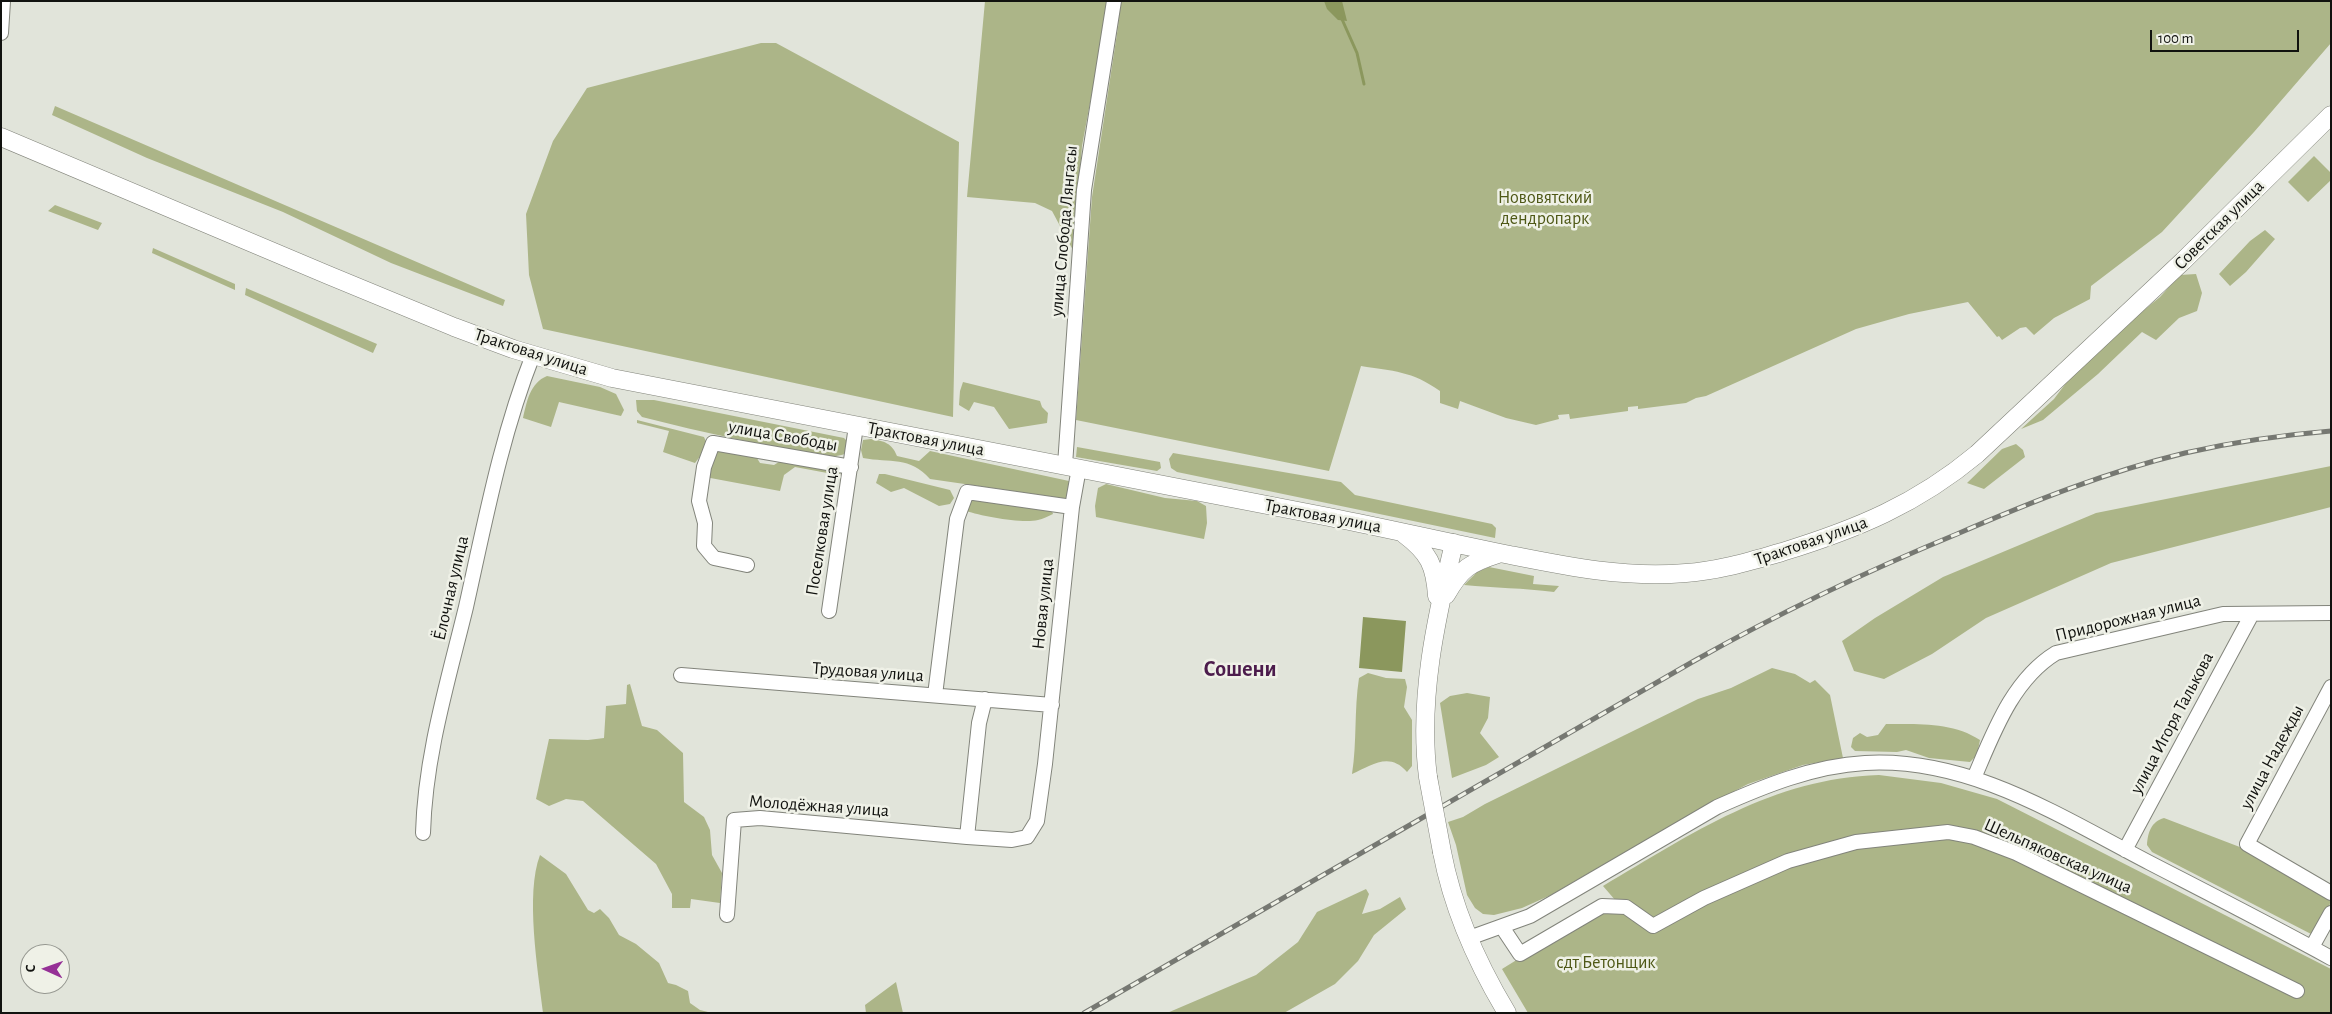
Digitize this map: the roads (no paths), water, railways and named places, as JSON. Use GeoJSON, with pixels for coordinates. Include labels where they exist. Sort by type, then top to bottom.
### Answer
{"type":"FeatureCollection","features":[{"type":"Feature","properties":{"kind":"main road","name":"Советская улица"},"geometry":{"type":"LineString","coordinates":[[2105,334],[2331,115]]}},
{"type":"Feature","properties":{"kind":"main road","name":"Трактовая улица"},"geometry":{"type":"LineString","coordinates":[[1,137],[328,276],[454,326],[533,355],[612,378],[1608,573],[1686,574],[1724,569],[1831,537],[1874,520],[1946,480],[1977,454],[2105,334]]}},
{"type":"Feature","properties":{"kind":"main road"},"geometry":{"type":"LineString","coordinates":[[1402,532],[1417,543],[1432,562],[1438,614]]}},
{"type":"Feature","properties":{"kind":"main road"},"geometry":{"type":"LineString","coordinates":[[1454,543],[1438,614],[1428,687],[1426,750],[1428,777],[1448,883],[1469,938],[1505,1012]]}},
{"type":"Feature","properties":{"kind":"main road"},"geometry":{"type":"LineString","coordinates":[[1438,614],[1448,593],[1463,571],[1475,561],[1502,553]]}},
{"type":"Feature","properties":{"kind":"street"},"geometry":{"type":"LineString","coordinates":[[1,33],[3,1]]}},
{"type":"Feature","properties":{"kind":"street","name":"улица Слобода Лянгасы"},"geometry":{"type":"LineString","coordinates":[[1072,507],[1072,467],[1084,190],[1114,1]]}},
{"type":"Feature","properties":{"kind":"street","name":"Ёлочная улица"},"geometry":{"type":"LineString","coordinates":[[423,833],[424,800],[432,746],[509,424],[533,355]]}},
{"type":"Feature","properties":{"kind":"street","name":"Поселковая улица"},"geometry":{"type":"LineString","coordinates":[[829,611],[856,426]]}},
{"type":"Feature","properties":{"kind":"street","name":"улица Свободы"},"geometry":{"type":"LineString","coordinates":[[747,565],[714,558],[704,546],[706,523],[699,500],[704,467],[713,443],[851,467]]}},
{"type":"Feature","properties":{"kind":"street"},"geometry":{"type":"LineString","coordinates":[[935,695],[956,519],[967,492],[1072,507]]}},
{"type":"Feature","properties":{"kind":"street","name":"Новая улица"},"geometry":{"type":"LineString","coordinates":[[1052,705],[1072,507]]}},
{"type":"Feature","properties":{"kind":"street","name":"Придорожная улица"},"geometry":{"type":"LineString","coordinates":[[1974,778],[1997,725],[2012,698],[2045,660],[2056,653],[2222,614],[2331,613]]}},
{"type":"Feature","properties":{"kind":"street","name":"улица Игоря Талькова"},"geometry":{"type":"LineString","coordinates":[[2125,850],[2252,614]]}},
{"type":"Feature","properties":{"kind":"street","name":"Трудовая улица"},"geometry":{"type":"LineString","coordinates":[[681,675],[1052,705]]}},
{"type":"Feature","properties":{"kind":"street","name":"улица Надежды"},"geometry":{"type":"LineString","coordinates":[[2331,687],[2247,844],[2331,893]]}},
{"type":"Feature","properties":{"kind":"street"},"geometry":{"type":"LineString","coordinates":[[967,837],[979,722],[985,699]]}},
{"type":"Feature","properties":{"kind":"street","name":"Молодёжная улица"},"geometry":{"type":"LineString","coordinates":[[727,915],[734,820],[760,818],[967,837],[1012,840],[1027,838],[1037,822],[1052,705]]}},
{"type":"Feature","properties":{"kind":"street"},"geometry":{"type":"LineString","coordinates":[[1469,938],[1502,928],[1530,916],[1717,807],[1784,780],[1822,769],[1866,763],[1914,766],[1950,772],[1974,778],[2022,797],[2331,958]]}},
{"type":"Feature","properties":{"kind":"street","name":"Шельпяковская улица"},"geometry":{"type":"LineString","coordinates":[[1502,928],[1520,954],[1602,906],[1626,907],[1653,926],[1704,898],[1788,861],[1856,842],[1948,832],[1974,837],[2016,853],[2297,991]]}},
{"type":"Feature","properties":{"kind":"street"},"geometry":{"type":"LineString","coordinates":[[2312,947],[2331,913]]}},
{"type":"Feature","properties":{"kind":"waterway"},"geometry":{"type":"LineString","coordinates":[[1341,17],[1357,53],[1364,84]]}},
{"type":"Feature","properties":{"kind":"railway"},"geometry":{"type":"LineString","coordinates":[[1084,1013],[1694,661],[1791,609],[1857,578],[1923,548],[2013,511],[2126,469],[2221,445],[2331,431]]}},
{"type":"Feature","properties":{"kind":"district","name":"Сошени"},"geometry":{"type":"Point","coordinates":[1240,669]}},
{"type":"Feature","properties":{"kind":"park label","name":"Нововятский дендропарк"},"geometry":{"type":"Point","coordinates":[1545,208]}},
{"type":"Feature","properties":{"kind":"park label","name":"сдт Бетонщик"},"geometry":{"type":"Point","coordinates":[1606,963]}}]}
